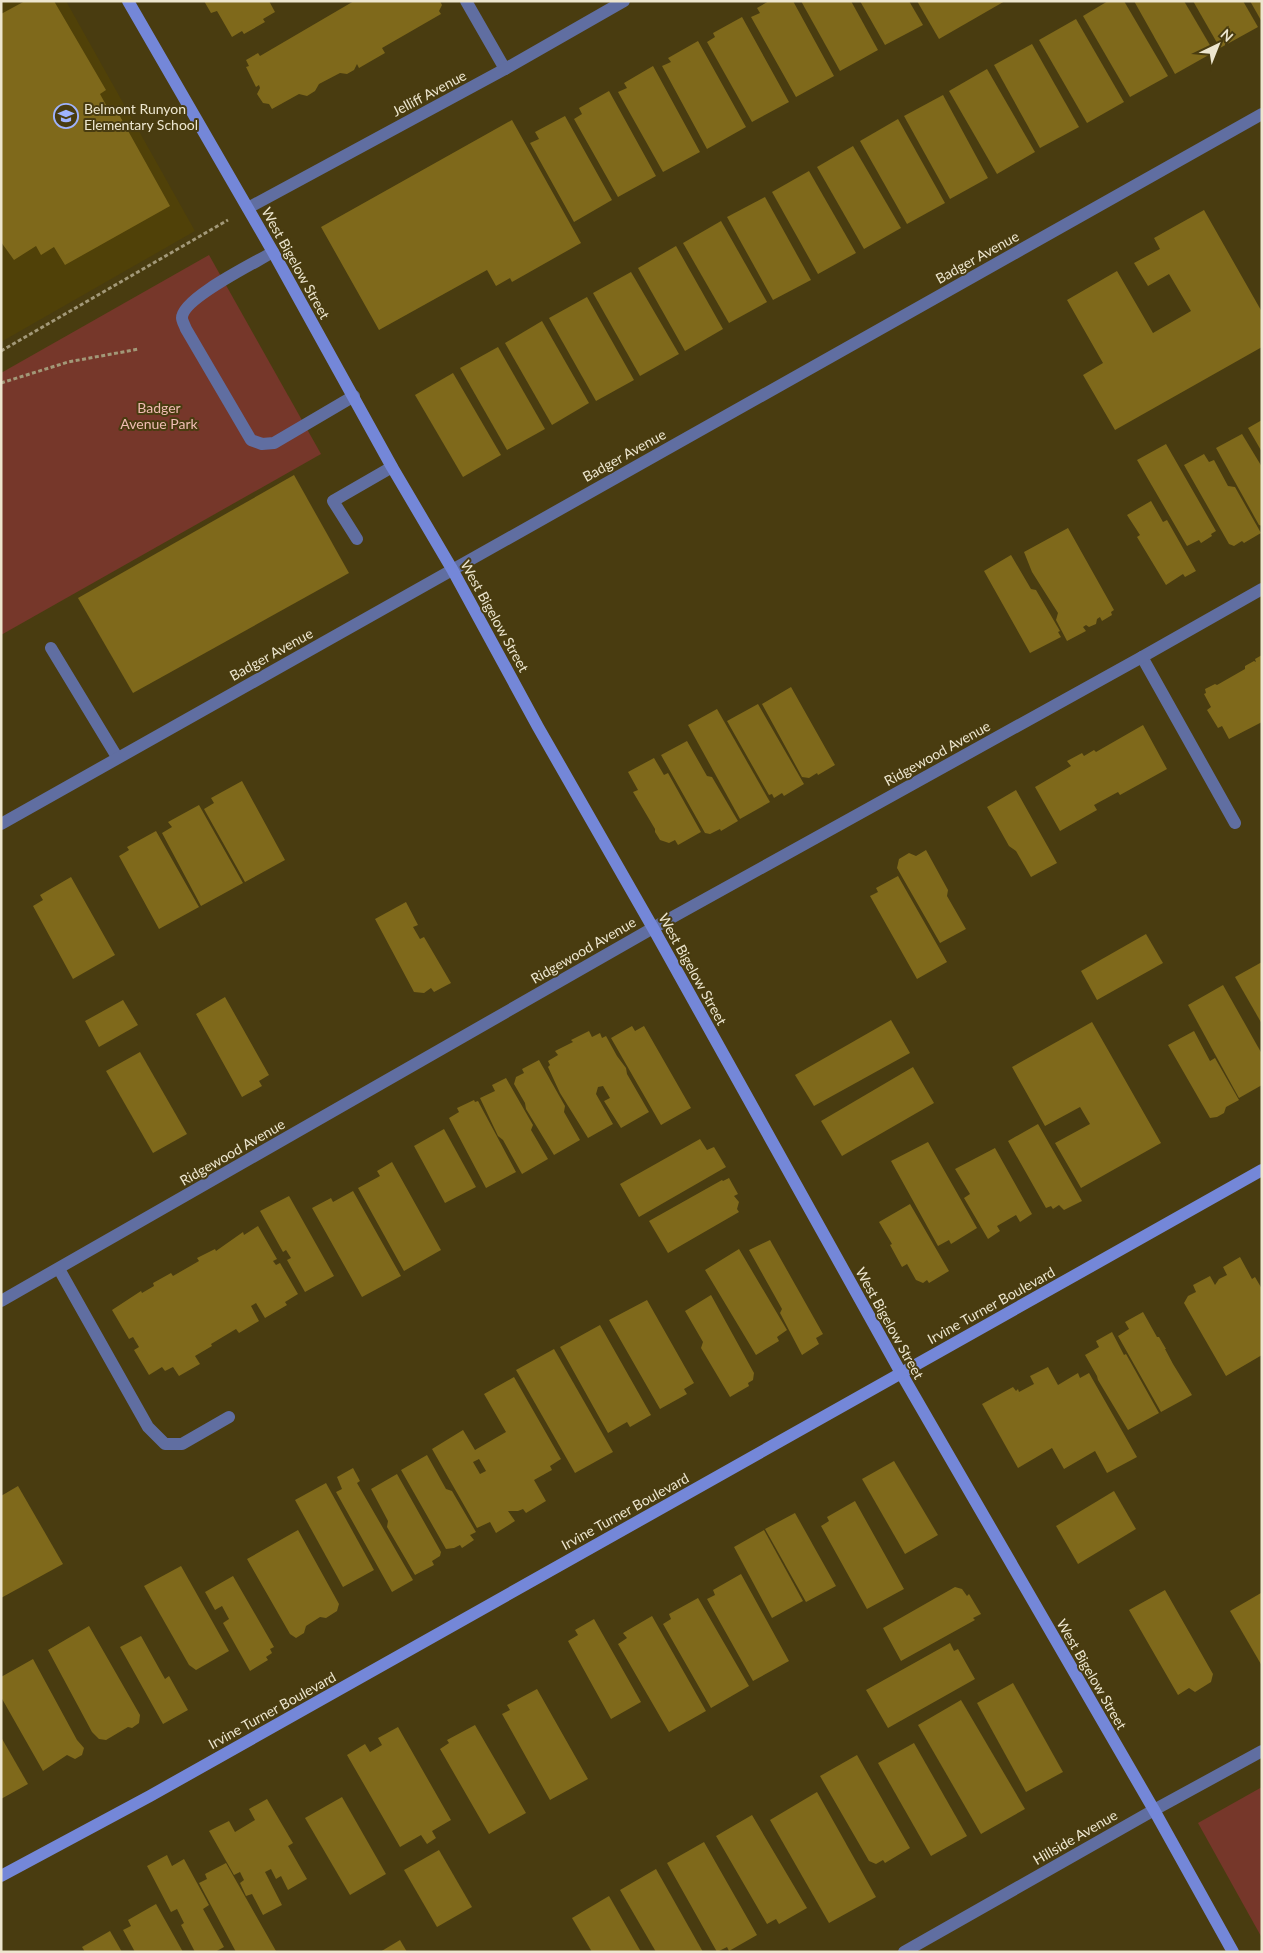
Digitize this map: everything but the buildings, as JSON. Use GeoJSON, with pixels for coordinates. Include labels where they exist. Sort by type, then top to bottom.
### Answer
{"type":"FeatureCollection","features":[{"type":"Feature","properties":{"kind":"street","name":"West Bigelow Street"},"geometry":{"type":"LineString","coordinates":[[128,1],[248,208],[392,467],[452,569],[538,727],[653,928],[901,1373],[1154,1810],[1232,1952]]}},
{"type":"Feature","properties":{"kind":"street"},"geometry":{"type":"LineString","coordinates":[[466,1],[505,69]]}},
{"type":"Feature","properties":{"kind":"street","name":"Jelliff Avenue"},"geometry":{"type":"LineString","coordinates":[[248,208],[505,69],[624,1]]}},
{"type":"Feature","properties":{"kind":"street","name":"Badger Avenue"},"geometry":{"type":"LineString","coordinates":[[1,824],[1262,114]]}},
{"type":"Feature","properties":{"kind":"street"},"geometry":{"type":"LineString","coordinates":[[273,252],[196,297],[185,309],[182,318],[186,329],[251,440],[262,444],[274,443],[354,396]]}},
{"type":"Feature","properties":{"kind":"street"},"geometry":{"type":"LineString","coordinates":[[357,539],[333,501],[392,467]]}},
{"type":"Feature","properties":{"kind":"street","name":"Ridgewood Avenue"},"geometry":{"type":"LineString","coordinates":[[1,1301],[653,928],[1142,657],[1262,588]]}},
{"type":"Feature","properties":{"kind":"street"},"geometry":{"type":"LineString","coordinates":[[51,648],[117,757]]}},
{"type":"Feature","properties":{"kind":"street"},"geometry":{"type":"LineString","coordinates":[[1142,657],[1235,824]]}},
{"type":"Feature","properties":{"kind":"street","name":"Irvine Turner Boulevard"},"geometry":{"type":"LineString","coordinates":[[1,1876],[141,1801],[1262,1170]]}},
{"type":"Feature","properties":{"kind":"street"},"geometry":{"type":"LineString","coordinates":[[59,1269],[148,1427],[165,1444],[182,1444],[229,1417]]}},
{"type":"Feature","properties":{"kind":"street","name":"Hillside Avenue"},"geometry":{"type":"LineString","coordinates":[[904,1952],[1262,1751]]}},
{"type":"Feature","properties":{"kind":"path"},"geometry":{"type":"LineString","coordinates":[[1,351],[248,208]]}},
{"type":"Feature","properties":{"kind":"path"},"geometry":{"type":"LineString","coordinates":[[1,382],[68,362],[139,350]]}},
{"type":"Feature","properties":{"kind":"shaded area","name":"Belmont Runyon Elementary School"},"geometry":{"type":"Polygon","coordinates":[[[1,1],[66,1],[195,231],[1,342],[1,1]]]}},
{"type":"Feature","properties":{"kind":"green space","name":"Badger Avenue Park"},"geometry":{"type":"Polygon","coordinates":[[[209,255],[321,454],[1,635],[1,373],[209,255]]]}},
{"type":"Feature","properties":{"kind":"green space"},"geometry":{"type":"Polygon","coordinates":[[[1262,1787],[1262,1938],[1198,1823],[1262,1787]]]}},
{"type":"Feature","properties":{"kind":"place","name":"Belmont Runyon Elementary School"},"geometry":{"type":"Point","coordinates":[66,116]}}]}
